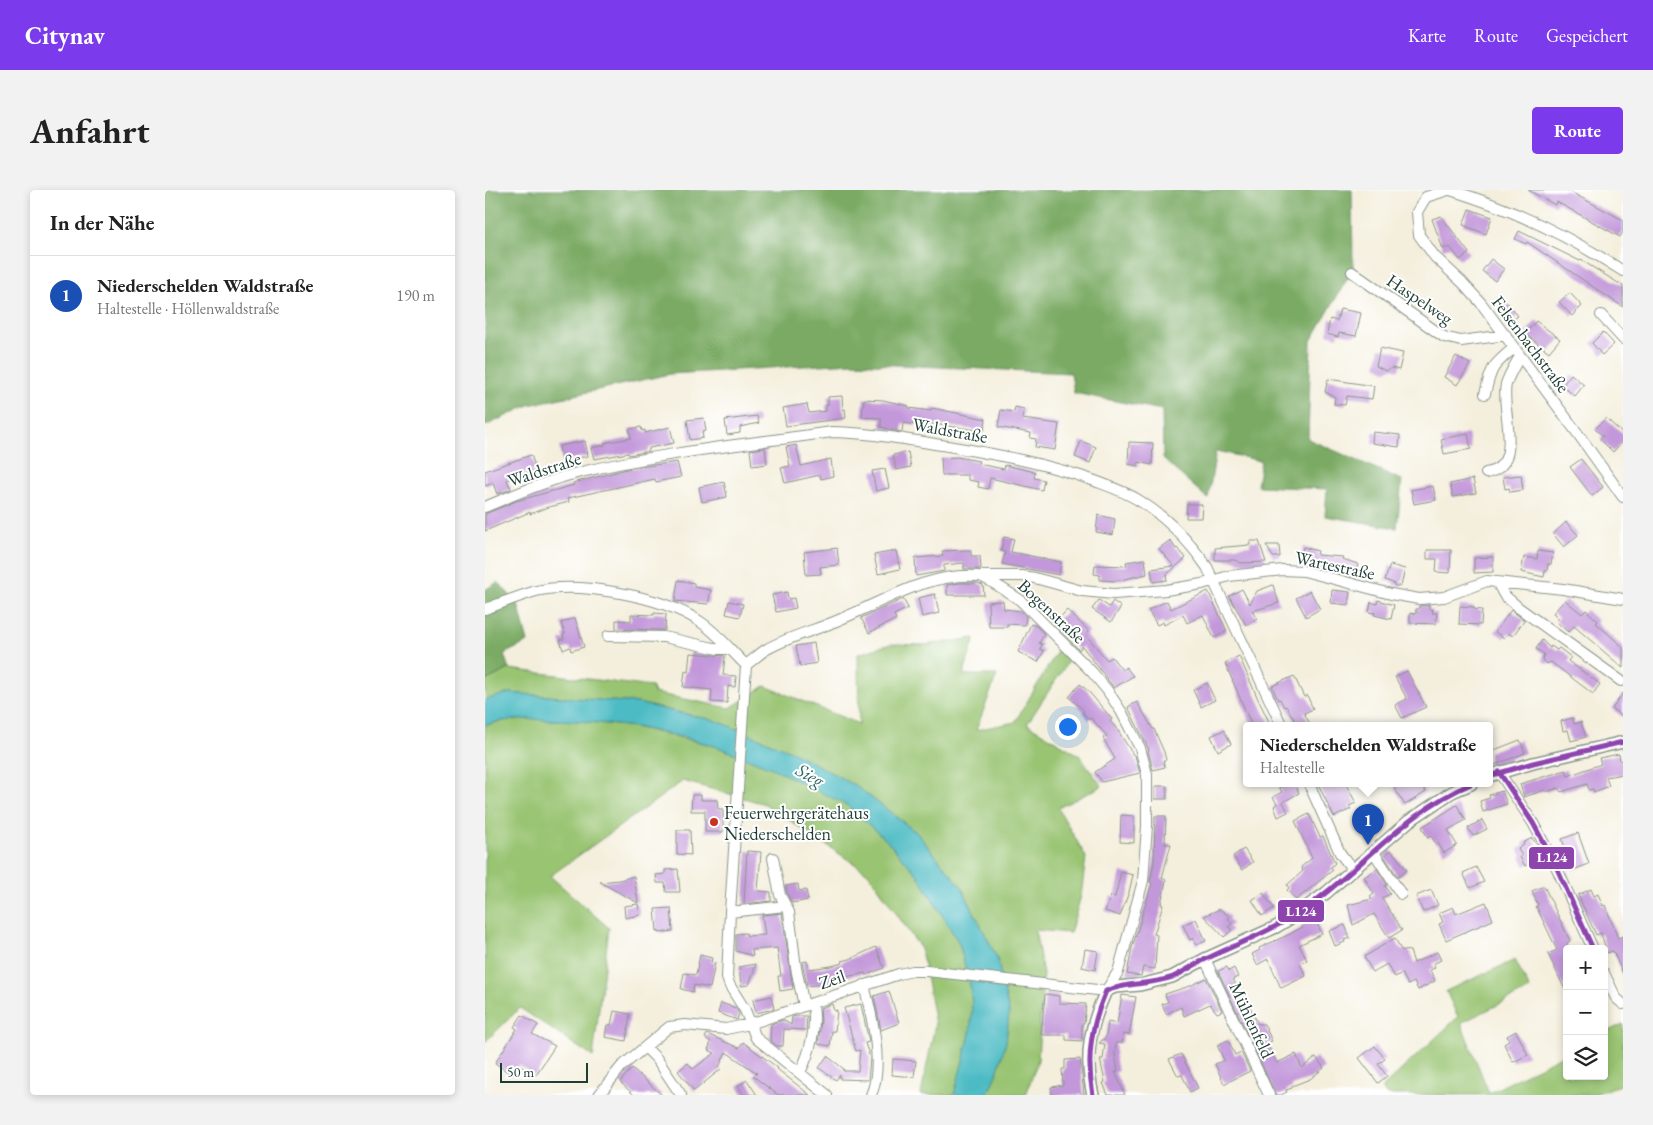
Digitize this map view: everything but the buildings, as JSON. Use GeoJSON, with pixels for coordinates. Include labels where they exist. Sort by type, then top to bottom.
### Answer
{"type":"FeatureCollection","features":[{"type":"Feature","properties":{"kind":"street","name":"Felsenbachstraße"},"geometry":{"type":"LineString","coordinates":[[1449,190],[1426,197],[1417,212],[1419,235],[1435,257],[1462,282],[1505,335],[1623,497]]}},
{"type":"Feature","properties":{"kind":"street"},"geometry":{"type":"LineString","coordinates":[[1449,190],[1517,214],[1623,271]]}},
{"type":"Feature","properties":{"kind":"street","name":"Haspelweg"},"geometry":{"type":"LineString","coordinates":[[1351,272],[1444,337],[1461,341],[1505,335]]}},
{"type":"Feature","properties":{"kind":"street"},"geometry":{"type":"LineString","coordinates":[[1601,315],[1623,339]]}},
{"type":"Feature","properties":{"kind":"street"},"geometry":{"type":"LineString","coordinates":[[1485,394],[1489,376],[1496,363],[1517,352]]}},
{"type":"Feature","properties":{"kind":"street"},"geometry":{"type":"LineString","coordinates":[[1486,473],[1495,471],[1507,458],[1509,445],[1506,385],[1517,352]]}},
{"type":"Feature","properties":{"kind":"street","name":"Waldstraße"},"geometry":{"type":"LineString","coordinates":[[485,507],[522,491],[577,473],[638,461],[824,433],[861,433],[970,450],[1039,464],[1120,490],[1157,512],[1176,529],[1207,566],[1280,722]]}},
{"type":"Feature","properties":{"kind":"street","name":"Wartestraße"},"geometry":{"type":"LineString","coordinates":[[981,576],[1022,576],[1082,591],[1114,594],[1166,590],[1202,584],[1229,576],[1283,570],[1305,571],[1391,594],[1419,599],[1443,597],[1487,581],[1563,590],[1623,600]]}},
{"type":"Feature","properties":{"kind":"street"},"geometry":{"type":"LineString","coordinates":[[827,1095],[757,1038],[745,1010],[727,978],[746,665],[779,643],[843,619],[899,592],[934,581],[981,576]]}},
{"type":"Feature","properties":{"kind":"street","name":"Bogenstraße"},"geometry":{"type":"LineString","coordinates":[[981,576],[1020,600],[1092,672],[1121,711],[1137,741],[1144,760],[1147,774],[1147,790],[1143,881],[1118,972],[1106,991],[1089,1043],[1088,1072],[1093,1095]]}},
{"type":"Feature","properties":{"kind":"street"},"geometry":{"type":"LineString","coordinates":[[1497,582],[1505,595],[1519,608],[1621,681]]}},
{"type":"Feature","properties":{"kind":"street"},"geometry":{"type":"LineString","coordinates":[[485,609],[537,591],[575,588],[608,590],[663,604],[698,620],[717,634],[746,665]]}},
{"type":"Feature","properties":{"kind":"street"},"geometry":{"type":"LineString","coordinates":[[608,636],[664,637],[718,649],[729,649]]}},
{"type":"Feature","properties":{"kind":"street"},"geometry":{"type":"LineString","coordinates":[[1591,945],[1555,864],[1533,823],[1494,774],[1552,758],[1623,742]]}},
{"type":"Feature","properties":{"kind":"street"},"geometry":{"type":"LineString","coordinates":[[1310,787],[1340,853],[1353,870]]}},
{"type":"Feature","properties":{"kind":"street"},"geometry":{"type":"LineString","coordinates":[[1106,991],[1115,987],[1140,985],[1172,977],[1205,959],[1276,927],[1310,906],[1401,826],[1426,808],[1464,787]]}},
{"type":"Feature","properties":{"kind":"street"},"geometry":{"type":"LineString","coordinates":[[1373,852],[1401,894]]}},
{"type":"Feature","properties":{"kind":"street"},"geometry":{"type":"LineString","coordinates":[[773,858],[781,895],[789,912],[796,968],[808,1005],[815,1013],[811,1045],[801,1072]]}},
{"type":"Feature","properties":{"kind":"street"},"geometry":{"type":"LineString","coordinates":[[730,912],[786,906]]}},
{"type":"Feature","properties":{"kind":"street","name":"Mühlenfeld"},"geometry":{"type":"LineString","coordinates":[[1205,959],[1269,1095]]}},
{"type":"Feature","properties":{"kind":"street","name":"Zeil"},"geometry":{"type":"LineString","coordinates":[[599,1095],[621,1067],[662,1032],[677,1025],[726,1029],[750,1024],[864,985],[913,971],[939,972],[1106,991]]}},
{"type":"Feature","properties":{"kind":"street"},"geometry":{"type":"LineString","coordinates":[[1608,981],[1616,998],[1623,1004]]}},
{"type":"Feature","properties":{"kind":"street"},"geometry":{"type":"LineString","coordinates":[[864,985],[872,1026],[876,1062],[876,1077],[871,1095]]}},
{"type":"Feature","properties":{"kind":"street"},"geometry":{"type":"LineString","coordinates":[[645,1048],[657,1059],[681,1095]]}},
{"type":"Feature","properties":{"kind":"green space"},"geometry":{"type":"Polygon","coordinates":[[[485,190],[1352,190],[1353,269],[1311,341],[1308,439],[1402,480],[1397,528],[1325,516],[1327,489],[1257,486],[1261,461],[1216,451],[1208,499],[1163,459],[1162,410],[1074,393],[1071,373],[853,363],[670,374],[529,405],[485,426],[485,190]]]}},
{"type":"Feature","properties":{"kind":"green space"},"geometry":{"type":"Polygon","coordinates":[[[498,582],[518,604],[528,642],[504,654],[509,669],[485,681],[485,590],[498,582]]]}},
{"type":"Feature","properties":{"kind":"green space"},"geometry":{"type":"Polygon","coordinates":[[[975,638],[963,675],[997,675],[976,730],[1015,722],[1058,650],[1069,660],[1027,724],[1079,755],[1102,786],[1058,808],[1086,857],[1081,896],[1070,933],[1035,930],[1043,974],[1038,1060],[1026,1095],[987,1095],[998,1070],[1006,1042],[1009,1012],[997,958],[961,886],[916,832],[856,786],[791,751],[717,721],[638,703],[509,693],[485,700],[485,681],[509,669],[652,687],[654,693],[730,708],[765,686],[859,724],[858,654],[891,644],[925,645],[975,638]]]}},
{"type":"Feature","properties":{"kind":"green space"},"geometry":{"type":"Polygon","coordinates":[[[527,719],[580,721],[635,727],[715,746],[772,768],[848,806],[885,839],[918,875],[959,943],[971,989],[972,1011],[970,1034],[954,1095],[921,1095],[935,1024],[921,949],[868,873],[765,804],[683,781],[550,876],[609,928],[593,1057],[520,1008],[485,1042],[485,725],[501,721],[527,719]]]}},
{"type":"Feature","properties":{"kind":"green space"},"geometry":{"type":"Polygon","coordinates":[[[1515,960],[1530,989],[1461,1023],[1489,1093],[1563,1055],[1563,1080],[1608,1080],[1608,1031],[1623,1024],[1623,1084],[1591,1095],[1387,1095],[1382,1088],[1458,1017],[1446,991],[1515,960]]]}},
{"type":"Feature","properties":{"kind":"water","name":"Sieg"},"geometry":{"type":"Polygon","coordinates":[[[509,693],[637,703],[717,721],[791,751],[856,786],[916,832],[961,886],[997,958],[1009,1012],[1006,1042],[998,1070],[987,1095],[954,1095],[970,1034],[972,1011],[971,989],[959,943],[918,875],[885,839],[848,806],[772,768],[715,746],[683,737],[635,727],[580,721],[527,719],[501,721],[485,725],[485,700],[509,693]]]}},
{"type":"Feature","properties":{"kind":"transit line","name":"L124"},"geometry":{"type":"LineString","coordinates":[[1493,775],[1533,763],[1623,742]]}},
{"type":"Feature","properties":{"kind":"transit line","name":"L124"},"geometry":{"type":"LineString","coordinates":[[1499,772],[1533,823],[1555,864],[1591,945]]}},
{"type":"Feature","properties":{"kind":"transit line","name":"L124"},"geometry":{"type":"LineString","coordinates":[[1106,991],[1121,986],[1165,980],[1173,977],[1282,923],[1337,884],[1422,812],[1446,796],[1465,787]]}},
{"type":"Feature","properties":{"kind":"transit line","name":"L124"},"geometry":{"type":"LineString","coordinates":[[1093,1095],[1090,1068],[1091,1042],[1106,991]]}},
{"type":"Feature","properties":{"kind":"place","name":"Feuerwehrgerätehaus Niederschelden"},"geometry":{"type":"Point","coordinates":[714,822]}},
{"type":"Feature","properties":{"kind":"place","name":"Niederschelden Waldstraße"},"geometry":{"type":"Point","coordinates":[1368,845]}}]}
